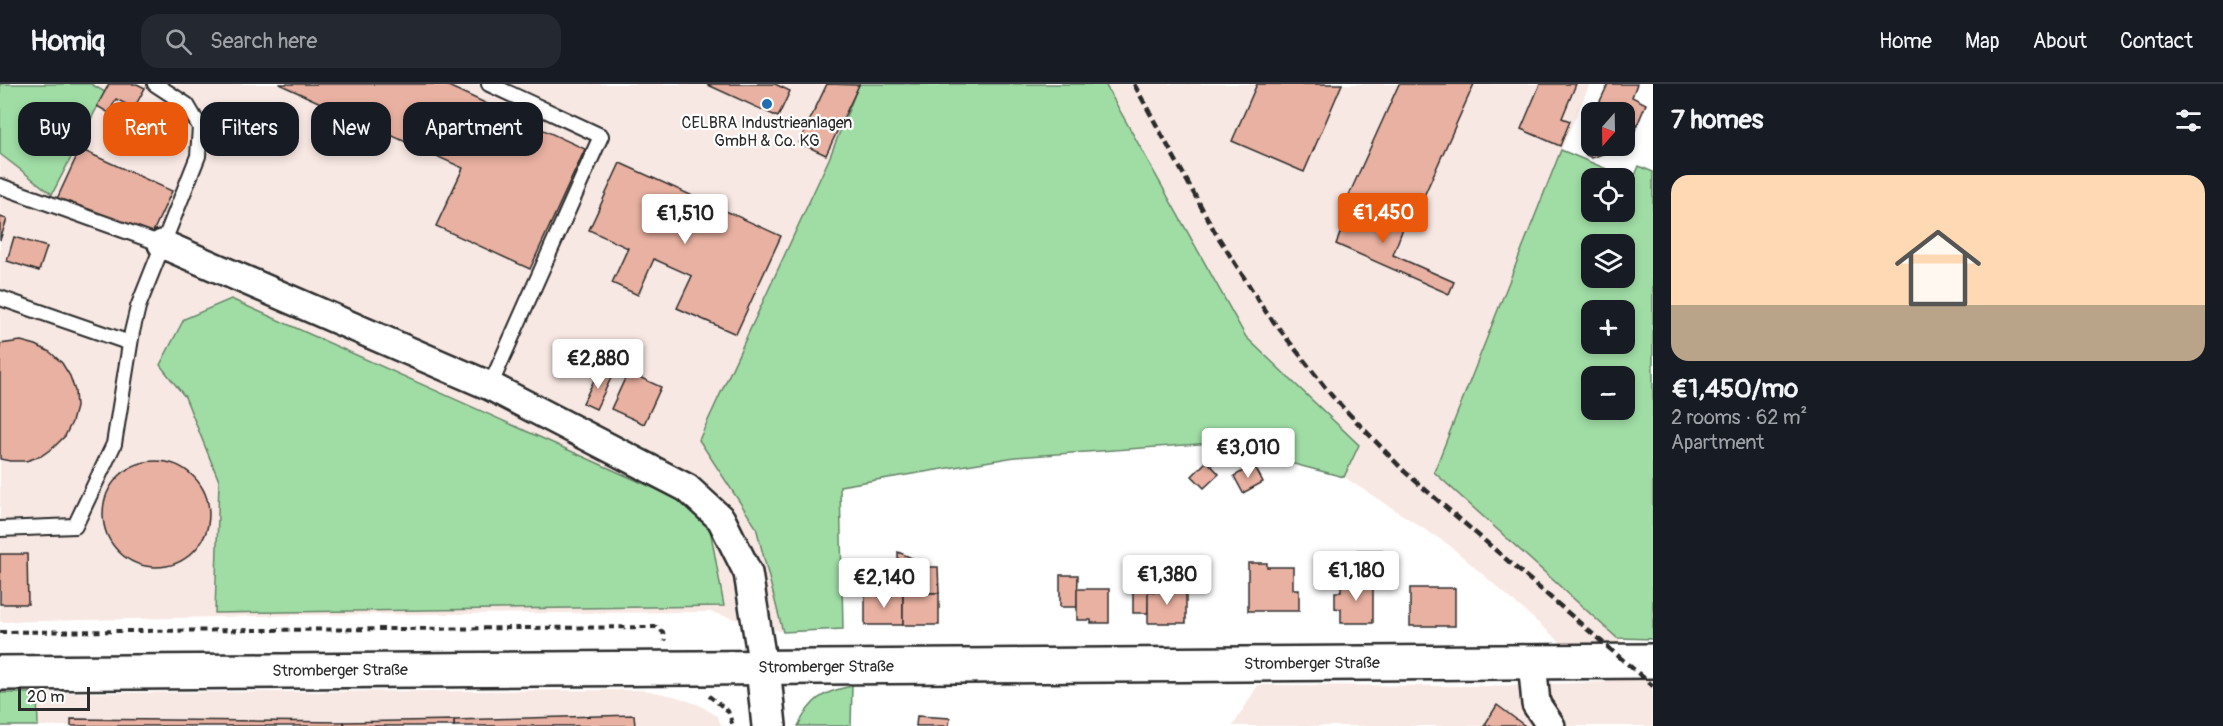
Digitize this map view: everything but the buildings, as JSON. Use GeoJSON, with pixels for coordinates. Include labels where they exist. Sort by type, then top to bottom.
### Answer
{"type":"FeatureCollection","features":[{"type":"Feature","properties":{"kind":"main road","name":"Stromberger Straße"},"geometry":{"type":"LineString","coordinates":[[0,673],[1532,660],[1653,661]]}},
{"type":"Feature","properties":{"kind":"main road"},"geometry":{"type":"LineString","coordinates":[[763,667],[770,726]]}},
{"type":"Feature","properties":{"kind":"street"},"geometry":{"type":"LineString","coordinates":[[162,244],[490,386],[687,488],[721,519],[748,573],[763,667]]}},
{"type":"Feature","properties":{"kind":"street"},"geometry":{"type":"LineString","coordinates":[[1532,660],[1536,704],[1551,726]]}},
{"type":"Feature","properties":{"kind":"lane"},"geometry":{"type":"LineString","coordinates":[[0,529],[75,526],[114,444],[138,306],[198,156],[200,127],[187,105],[155,84]]}},
{"type":"Feature","properties":{"kind":"lane"},"geometry":{"type":"LineString","coordinates":[[489,84],[601,136],[490,386]]}},
{"type":"Feature","properties":{"kind":"lane"},"geometry":{"type":"LineString","coordinates":[[0,186],[162,244]]}},
{"type":"Feature","properties":{"kind":"lane"},"geometry":{"type":"LineString","coordinates":[[0,298],[130,343]]}},
{"type":"Feature","properties":{"kind":"path"},"geometry":{"type":"LineString","coordinates":[[0,632],[656,627],[663,632],[670,668]]}},
{"type":"Feature","properties":{"kind":"path"},"geometry":{"type":"LineString","coordinates":[[707,694],[728,711],[734,726]]}},
{"type":"Feature","properties":{"kind":"shaded area"},"geometry":{"type":"Polygon","coordinates":[[[0,84],[1590,84],[1561,150],[1434,472],[1653,670],[1653,726],[1233,726],[1258,685],[1487,686],[1606,682],[1449,545],[1344,477],[1359,444],[1246,337],[699,440],[756,527],[783,632],[710,612],[307,615],[0,622],[0,84]]]}},
{"type":"Feature","properties":{"kind":"shaded area"},"geometry":{"type":"Polygon","coordinates":[[[644,690],[674,696],[699,705],[717,716],[722,726],[38,726],[37,693],[644,690]]]}},
{"type":"Feature","properties":{"kind":"green space"},"geometry":{"type":"Polygon","coordinates":[[[0,84],[91,84],[105,92],[91,119],[91,102],[18,102],[18,156],[72,156],[52,194],[0,154],[0,84]]]}},
{"type":"Feature","properties":{"kind":"green space"},"geometry":{"type":"Polygon","coordinates":[[[859,84],[1105,84],[1246,337],[1359,445],[1344,477],[1213,443],[1015,457],[840,486],[843,629],[783,632],[756,527],[699,440],[829,159],[859,84]]]}},
{"type":"Feature","properties":{"kind":"green space"},"geometry":{"type":"Polygon","coordinates":[[[1561,150],[1604,168],[1581,168],[1581,222],[1635,222],[1635,175],[1639,166],[1653,172],[1653,639],[1617,638],[1434,472],[1561,150]]]}},
{"type":"Feature","properties":{"kind":"green space"},"geometry":{"type":"Polygon","coordinates":[[[231,299],[707,512],[724,606],[215,613],[219,481],[185,397],[160,365],[184,319],[231,299]]]}},
{"type":"Feature","properties":{"kind":"green space"},"geometry":{"type":"Polygon","coordinates":[[[852,686],[851,726],[798,726],[808,709],[819,698],[852,686]]]}},
{"type":"Feature","properties":{"kind":"green space"},"geometry":{"type":"Polygon","coordinates":[[[0,693],[37,693],[38,726],[0,726],[0,693]]]}},
{"type":"Feature","properties":{"kind":"railway"},"geometry":{"type":"LineString","coordinates":[[1134,84],[1215,232],[1266,312],[1332,396],[1405,472],[1653,686]]}},
{"type":"Feature","properties":{"kind":"place","name":"CELBRA Industrieanlagen GmbH & Co. KG"},"geometry":{"type":"Point","coordinates":[767,104]}}]}
